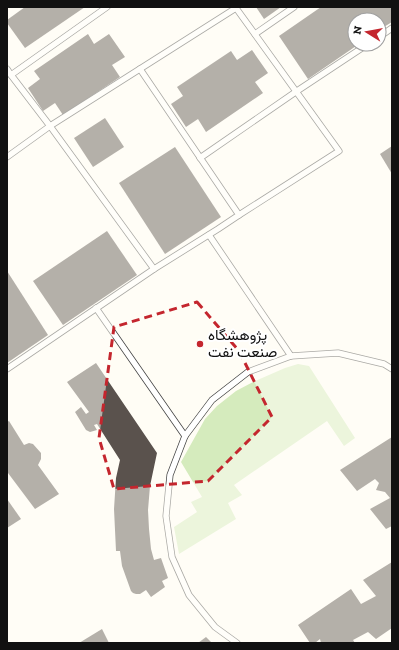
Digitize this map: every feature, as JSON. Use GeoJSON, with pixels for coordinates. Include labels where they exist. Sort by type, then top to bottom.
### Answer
{"type":"FeatureCollection","features":[{"type":"Feature","properties":{"kind":"lane"},"geometry":{"type":"LineString","coordinates":[[11,75],[107,7]]}},
{"type":"Feature","properties":{"kind":"lane"},"geometry":{"type":"LineString","coordinates":[[255,34],[294,7]]}},
{"type":"Feature","properties":{"kind":"lane"},"geometry":{"type":"LineString","coordinates":[[7,157],[50,126],[235,8],[339,150],[154,269],[7,369]]}},
{"type":"Feature","properties":{"kind":"lane"},"geometry":{"type":"LineString","coordinates":[[200,158],[356,52]]}},
{"type":"Feature","properties":{"kind":"lane"},"geometry":{"type":"LineString","coordinates":[[7,69],[154,269]]}},
{"type":"Feature","properties":{"kind":"lane"},"geometry":{"type":"LineString","coordinates":[[140,70],[240,215]]}},
{"type":"Feature","properties":{"kind":"lane"},"geometry":{"type":"LineString","coordinates":[[209,235],[291,356]]}},
{"type":"Feature","properties":{"kind":"lane"},"geometry":{"type":"LineString","coordinates":[[96,308],[185,436]]}},
{"type":"Feature","properties":{"kind":"lane"},"geometry":{"type":"LineString","coordinates":[[237,643],[215,627],[189,595],[172,557],[166,516],[170,475],[185,436],[212,400],[248,372],[291,356],[338,353],[384,364],[392,369]]}},
{"type":"Feature","properties":{"kind":"highlighted area"},"geometry":{"type":"Polygon","coordinates":[[[197,302],[239,351],[272,417],[208,481],[114,489],[99,438],[114,327],[197,302]]]}},
{"type":"Feature","properties":{"kind":"green space"},"geometry":{"type":"Polygon","coordinates":[[[298,364],[309,366],[355,438],[344,446],[327,421],[234,485],[242,495],[228,503],[236,519],[179,554],[174,527],[197,512],[191,502],[202,497],[181,462],[205,419],[217,406],[236,391],[285,368],[298,364]]]}},
{"type":"Feature","properties":{"kind":"building"},"geometry":{"type":"Polygon","coordinates":[[[25,7],[85,7],[25,48],[7,23],[7,20],[25,7]]]}},
{"type":"Feature","properties":{"kind":"building"},"geometry":{"type":"Polygon","coordinates":[[[256,7],[281,7],[264,19],[256,7]]]}},
{"type":"Feature","properties":{"kind":"building"},"geometry":{"type":"Polygon","coordinates":[[[321,7],[392,7],[392,22],[387,25],[387,12],[347,12],[347,52],[308,79],[279,36],[321,7]]]}},
{"type":"Feature","properties":{"kind":"building"},"geometry":{"type":"Polygon","coordinates":[[[88,34],[94,44],[109,34],[125,57],[112,65],[120,77],[63,115],[55,103],[43,111],[28,88],[40,79],[34,71],[88,34]]]}},
{"type":"Feature","properties":{"kind":"building"},"geometry":{"type":"Polygon","coordinates":[[[252,50],[268,73],[255,82],[263,93],[206,132],[198,119],[186,127],[171,104],[183,96],[177,87],[231,51],[237,60],[252,50]]]}},
{"type":"Feature","properties":{"kind":"building"},"geometry":{"type":"Polygon","coordinates":[[[105,118],[124,147],[93,167],[74,138],[105,118]]]}},
{"type":"Feature","properties":{"kind":"building"},"geometry":{"type":"Polygon","coordinates":[[[392,146],[392,174],[380,154],[392,146]]]}},
{"type":"Feature","properties":{"kind":"building"},"geometry":{"type":"Polygon","coordinates":[[[175,147],[221,217],[165,254],[119,183],[175,147]]]}},
{"type":"Feature","properties":{"kind":"building"},"geometry":{"type":"Polygon","coordinates":[[[107,231],[137,275],[63,325],[33,281],[107,231]]]}},
{"type":"Feature","properties":{"kind":"building"},"geometry":{"type":"Polygon","coordinates":[[[7,271],[48,335],[7,363],[7,271]]]}},
{"type":"Feature","properties":{"kind":"building"},"geometry":{"type":"Polygon","coordinates":[[[96,363],[157,453],[150,486],[148,510],[149,529],[151,549],[154,560],[161,558],[168,578],[162,581],[165,587],[151,597],[146,590],[140,594],[133,593],[131,591],[122,566],[120,551],[116,551],[114,509],[116,478],[120,460],[97,424],[94,425],[97,430],[90,432],[86,430],[75,412],[81,407],[86,414],[89,412],[67,382],[96,363]]]}},
{"type":"Feature","properties":{"kind":"building"},"geometry":{"type":"Polygon","coordinates":[[[9,421],[24,445],[29,443],[33,444],[41,453],[41,459],[38,465],[59,494],[35,509],[8,473],[7,474],[7,422],[9,421]]]}},
{"type":"Feature","properties":{"kind":"building"},"geometry":{"type":"Polygon","coordinates":[[[392,437],[392,526],[386,529],[370,509],[390,498],[385,492],[376,490],[379,483],[375,479],[357,491],[340,470],[392,437]]]}},
{"type":"Feature","properties":{"kind":"building"},"geometry":{"type":"Polygon","coordinates":[[[7,499],[21,519],[7,528],[7,499]]]}},
{"type":"Feature","properties":{"kind":"building"},"geometry":{"type":"Polygon","coordinates":[[[392,562],[392,628],[376,639],[368,632],[353,640],[355,643],[321,643],[320,639],[315,643],[310,643],[298,625],[351,589],[361,604],[376,596],[363,580],[392,562]]]}},
{"type":"Feature","properties":{"kind":"building"},"geometry":{"type":"Polygon","coordinates":[[[102,629],[109,643],[79,643],[102,629]]]}},
{"type":"Feature","properties":{"kind":"building"},"geometry":{"type":"Polygon","coordinates":[[[206,637],[212,643],[198,643],[206,637]]]}},
{"type":"Feature","properties":{"kind":"place","name":"پژوهشگاه صنعت نفت"},"geometry":{"type":"Point","coordinates":[200,344]}}]}
